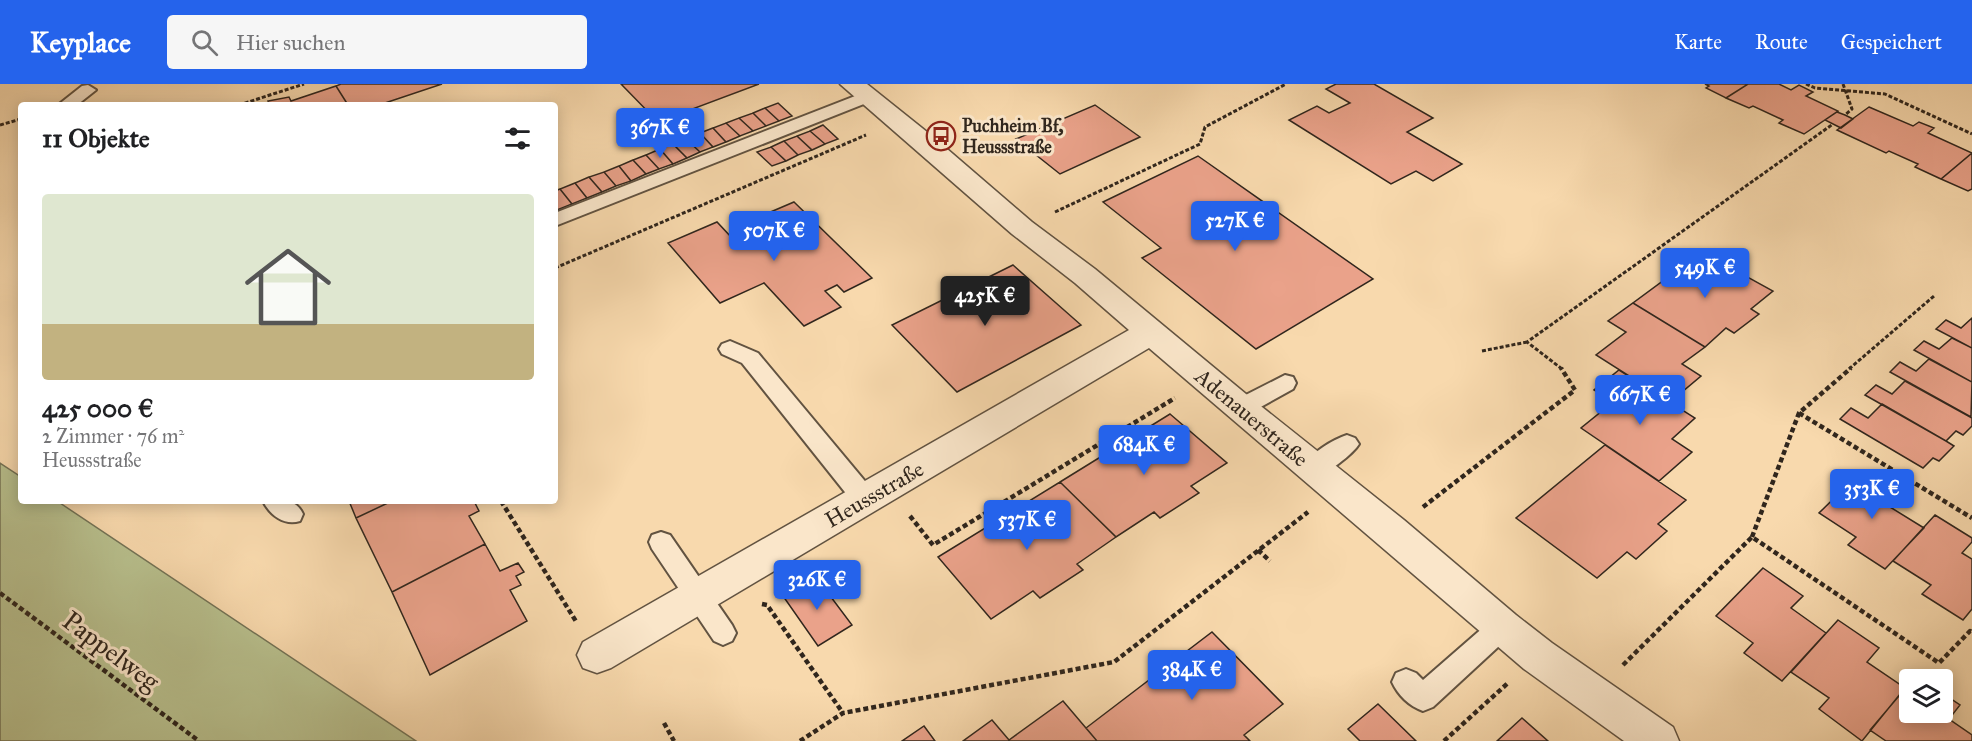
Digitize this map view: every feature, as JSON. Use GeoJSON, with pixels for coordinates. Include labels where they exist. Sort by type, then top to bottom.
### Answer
{"type":"FeatureCollection","features":[{"type":"Feature","properties":{"kind":"street","name":"Adenauerstraße"},"geometry":{"type":"LineString","coordinates":[[860,90],[1022,228],[1391,531],[1502,627],[1592,696],[1658,741]]}},
{"type":"Feature","properties":{"kind":"street","name":"Heussstraße"},"geometry":{"type":"LineString","coordinates":[[597,655],[1151,332]]}},
{"type":"Feature","properties":{"kind":"lane"},"geometry":{"type":"LineString","coordinates":[[70,102],[88,90]]}},
{"type":"Feature","properties":{"kind":"lane"},"geometry":{"type":"LineString","coordinates":[[558,219],[860,90]]}},
{"type":"Feature","properties":{"kind":"lane"},"geometry":{"type":"LineString","coordinates":[[730,349],[750,357],[876,493]]}},
{"type":"Feature","properties":{"kind":"lane"},"geometry":{"type":"LineString","coordinates":[[1231,400],[1285,382]]}},
{"type":"Feature","properties":{"kind":"lane"},"geometry":{"type":"LineString","coordinates":[[1326,479],[1347,444]]}},
{"type":"Feature","properties":{"kind":"lane"},"geometry":{"type":"LineString","coordinates":[[662,543],[704,593],[723,633]]}},
{"type":"Feature","properties":{"kind":"lane"},"geometry":{"type":"LineString","coordinates":[[1406,682],[1423,698],[1502,627]]}},
{"type":"Feature","properties":{"kind":"path"},"geometry":{"type":"LineString","coordinates":[[247,102],[304,84]]}},
{"type":"Feature","properties":{"kind":"path"},"geometry":{"type":"LineString","coordinates":[[1022,228],[1200,144],[1204,127],[1286,84]]}},
{"type":"Feature","properties":{"kind":"path"},"geometry":{"type":"LineString","coordinates":[[1806,84],[1815,88],[1885,94],[1972,134]]}},
{"type":"Feature","properties":{"kind":"path"},"geometry":{"type":"LineString","coordinates":[[1843,84],[1852,109],[1845,115]]}},
{"type":"Feature","properties":{"kind":"path"},"geometry":{"type":"LineString","coordinates":[[0,125],[18,120]]}},
{"type":"Feature","properties":{"kind":"path"},"geometry":{"type":"LineString","coordinates":[[558,267],[899,121]]}},
{"type":"Feature","properties":{"kind":"path"},"geometry":{"type":"LineString","coordinates":[[1482,351],[1527,342],[1833,124]]}},
{"type":"Feature","properties":{"kind":"path"},"geometry":{"type":"LineString","coordinates":[[1592,696],[1752,537],[1798,412],[1934,296]]}},
{"type":"Feature","properties":{"kind":"path"},"geometry":{"type":"LineString","coordinates":[[1391,531],[1575,390],[1559,365],[1527,342]]}},
{"type":"Feature","properties":{"kind":"path"},"geometry":{"type":"LineString","coordinates":[[876,493],[933,545],[1180,395],[1198,409],[1231,400]]}},
{"type":"Feature","properties":{"kind":"path"},"geometry":{"type":"LineString","coordinates":[[1798,412],[1972,518]]}},
{"type":"Feature","properties":{"kind":"path"},"geometry":{"type":"LineString","coordinates":[[800,741],[843,713],[1114,662],[1258,550],[1326,479]]}},
{"type":"Feature","properties":{"kind":"path"},"geometry":{"type":"LineString","coordinates":[[503,504],[597,655]]}},
{"type":"Feature","properties":{"kind":"path"},"geometry":{"type":"LineString","coordinates":[[1752,537],[1940,663],[1970,631],[1972,632]]}},
{"type":"Feature","properties":{"kind":"path"},"geometry":{"type":"LineString","coordinates":[[1258,550],[1270,561]]}},
{"type":"Feature","properties":{"kind":"path","name":"Pappelweg"},"geometry":{"type":"LineString","coordinates":[[0,593],[199,741]]}},
{"type":"Feature","properties":{"kind":"path"},"geometry":{"type":"LineString","coordinates":[[704,593],[767,605],[843,713]]}},
{"type":"Feature","properties":{"kind":"path"},"geometry":{"type":"LineString","coordinates":[[1444,741],[1538,656]]}},
{"type":"Feature","properties":{"kind":"path"},"geometry":{"type":"LineString","coordinates":[[664,723],[674,741]]}},
{"type":"Feature","properties":{"kind":"green space"},"geometry":{"type":"Polygon","coordinates":[[[0,463],[18,475],[18,504],[61,504],[416,741],[0,741],[0,463]]]}},
{"type":"Feature","properties":{"kind":"building"},"geometry":{"type":"Polygon","coordinates":[[[341,84],[442,84],[388,102],[346,102],[336,86],[341,84]]]}},
{"type":"Feature","properties":{"kind":"building"},"geometry":{"type":"Polygon","coordinates":[[[621,84],[759,84],[658,122],[621,84]]]}},
{"type":"Feature","properties":{"kind":"building"},"geometry":{"type":"Polygon","coordinates":[[[1336,84],[1374,84],[1433,118],[1407,132],[1462,164],[1433,181],[1416,171],[1391,184],[1289,120],[1317,106],[1329,113],[1350,103],[1326,89],[1336,84]]]}},
{"type":"Feature","properties":{"kind":"building"},"geometry":{"type":"Polygon","coordinates":[[[1705,84],[1748,84],[1726,98],[1706,88],[1709,86],[1705,84]]]}},
{"type":"Feature","properties":{"kind":"building"},"geometry":{"type":"Polygon","coordinates":[[[1748,84],[1779,84],[1791,90],[1799,85],[1813,92],[1806,96],[1838,111],[1804,134],[1779,123],[1783,120],[1753,106],[1749,108],[1726,98],[1748,84]]]}},
{"type":"Feature","properties":{"kind":"building"},"geometry":{"type":"Polygon","coordinates":[[[336,86],[346,102],[268,101],[289,97],[291,101],[336,86]]]}},
{"type":"Feature","properties":{"kind":"building"},"geometry":{"type":"Polygon","coordinates":[[[778,103],[792,116],[779,121],[765,108],[778,103]]]}},
{"type":"Feature","properties":{"kind":"building"},"geometry":{"type":"Polygon","coordinates":[[[1095,105],[1140,137],[1060,174],[1016,139],[1095,105]]]}},
{"type":"Feature","properties":{"kind":"building"},"geometry":{"type":"Polygon","coordinates":[[[1869,107],[1913,126],[1919,122],[1934,128],[1928,133],[1972,153],[1941,179],[1915,167],[1918,164],[1889,151],[1886,153],[1837,130],[1869,107]]]}},
{"type":"Feature","properties":{"kind":"building"},"geometry":{"type":"Polygon","coordinates":[[[765,108],[779,121],[766,126],[753,113],[765,108]]]}},
{"type":"Feature","properties":{"kind":"building"},"geometry":{"type":"Polygon","coordinates":[[[1837,112],[1853,119],[1841,128],[1825,120],[1837,112]]]}},
{"type":"Feature","properties":{"kind":"building"},"geometry":{"type":"Polygon","coordinates":[[[753,113],[766,126],[753,131],[739,118],[753,113]]]}},
{"type":"Feature","properties":{"kind":"building"},"geometry":{"type":"Polygon","coordinates":[[[739,118],[753,131],[740,136],[726,123],[739,118]]]}},
{"type":"Feature","properties":{"kind":"building"},"geometry":{"type":"Polygon","coordinates":[[[726,123],[740,136],[726,142],[713,128],[726,123]]]}},
{"type":"Feature","properties":{"kind":"building"},"geometry":{"type":"Polygon","coordinates":[[[823,125],[838,139],[825,144],[810,131],[823,125]]]}},
{"type":"Feature","properties":{"kind":"building"},"geometry":{"type":"Polygon","coordinates":[[[713,128],[726,142],[713,147],[700,133],[713,128]]]}},
{"type":"Feature","properties":{"kind":"building"},"geometry":{"type":"Polygon","coordinates":[[[810,131],[825,144],[812,150],[797,136],[810,131]]]}},
{"type":"Feature","properties":{"kind":"building"},"geometry":{"type":"Polygon","coordinates":[[[700,133],[713,147],[700,152],[686,139],[700,133]]]}},
{"type":"Feature","properties":{"kind":"building"},"geometry":{"type":"Polygon","coordinates":[[[797,136],[812,150],[798,155],[784,141],[797,136]]]}},
{"type":"Feature","properties":{"kind":"building"},"geometry":{"type":"Polygon","coordinates":[[[686,139],[700,152],[687,158],[673,144],[686,139]]]}},
{"type":"Feature","properties":{"kind":"building"},"geometry":{"type":"Polygon","coordinates":[[[784,141],[798,155],[786,161],[771,147],[784,141]]]}},
{"type":"Feature","properties":{"kind":"building"},"geometry":{"type":"Polygon","coordinates":[[[673,144],[687,158],[673,164],[660,149],[673,144]]]}},
{"type":"Feature","properties":{"kind":"building"},"geometry":{"type":"Polygon","coordinates":[[[771,147],[786,161],[772,166],[757,152],[771,147]]]}},
{"type":"Feature","properties":{"kind":"building"},"geometry":{"type":"Polygon","coordinates":[[[660,149],[673,164],[659,169],[646,155],[660,149]]]}},
{"type":"Feature","properties":{"kind":"building"},"geometry":{"type":"Polygon","coordinates":[[[1972,153],[1972,189],[1968,191],[1941,179],[1972,153]]]}},
{"type":"Feature","properties":{"kind":"building"},"geometry":{"type":"Polygon","coordinates":[[[646,155],[659,169],[646,174],[633,160],[646,155]]]}},
{"type":"Feature","properties":{"kind":"building"},"geometry":{"type":"Polygon","coordinates":[[[1198,156],[1373,279],[1256,349],[1142,258],[1161,248],[1103,202],[1198,156]]]}},
{"type":"Feature","properties":{"kind":"building"},"geometry":{"type":"Polygon","coordinates":[[[633,160],[646,174],[631,181],[619,166],[633,160]]]}},
{"type":"Feature","properties":{"kind":"building"},"geometry":{"type":"Polygon","coordinates":[[[619,166],[631,181],[616,186],[604,172],[619,166]]]}},
{"type":"Feature","properties":{"kind":"building"},"geometry":{"type":"Polygon","coordinates":[[[604,172],[616,186],[602,192],[589,177],[604,172]]]}},
{"type":"Feature","properties":{"kind":"building"},"geometry":{"type":"Polygon","coordinates":[[[589,177],[602,192],[587,198],[575,183],[589,177]]]}},
{"type":"Feature","properties":{"kind":"building"},"geometry":{"type":"Polygon","coordinates":[[[575,183],[587,198],[572,204],[560,189],[575,183]]]}},
{"type":"Feature","properties":{"kind":"building"},"geometry":{"type":"Polygon","coordinates":[[[560,189],[572,204],[558,210],[558,190],[560,189]]]}},
{"type":"Feature","properties":{"kind":"building"},"geometry":{"type":"Polygon","coordinates":[[[794,202],[872,278],[844,292],[837,285],[825,291],[841,307],[804,326],[764,283],[720,303],[668,243],[717,222],[733,239],[761,227],[754,219],[794,202]]]}},
{"type":"Feature","properties":{"kind":"building"},"geometry":{"type":"Polygon","coordinates":[[[1702,252],[1773,291],[1751,309],[1759,314],[1734,333],[1726,328],[1705,347],[1633,303],[1702,252]]]}},
{"type":"Feature","properties":{"kind":"building"},"geometry":{"type":"Polygon","coordinates":[[[1013,265],[1081,325],[957,392],[892,325],[1013,265]]]}},
{"type":"Feature","properties":{"kind":"building"},"geometry":{"type":"Polygon","coordinates":[[[1633,303],[1705,347],[1682,364],[1701,376],[1670,402],[1596,355],[1626,332],[1608,321],[1633,303]]]}},
{"type":"Feature","properties":{"kind":"building"},"geometry":{"type":"Polygon","coordinates":[[[1972,318],[1972,348],[1936,329],[1946,320],[1961,328],[1972,318]]]}},
{"type":"Feature","properties":{"kind":"building"},"geometry":{"type":"Polygon","coordinates":[[[1952,338],[1972,348],[1972,382],[1914,350],[1924,341],[1939,349],[1952,338]]]}},
{"type":"Feature","properties":{"kind":"building"},"geometry":{"type":"Polygon","coordinates":[[[1929,359],[1972,382],[1971,417],[1890,372],[1900,362],[1916,371],[1929,359]]]}},
{"type":"Feature","properties":{"kind":"building"},"geometry":{"type":"Polygon","coordinates":[[[1619,370],[1695,418],[1672,439],[1692,452],[1659,481],[1581,428],[1613,402],[1594,390],[1619,370]]]}},
{"type":"Feature","properties":{"kind":"building"},"geometry":{"type":"Polygon","coordinates":[[[1905,381],[1972,418],[1972,426],[1963,435],[1956,431],[1946,441],[1865,395],[1876,385],[1892,394],[1905,381]]]}},
{"type":"Feature","properties":{"kind":"building"},"geometry":{"type":"Polygon","coordinates":[[[1882,404],[1954,446],[1939,461],[1933,458],[1923,468],[1840,419],[1851,408],[1868,418],[1882,404]]]}},
{"type":"Feature","properties":{"kind":"building"},"geometry":{"type":"Polygon","coordinates":[[[1170,414],[1227,463],[1191,486],[1199,493],[1160,518],[1154,512],[1116,537],[1060,482],[1170,414]]]}},
{"type":"Feature","properties":{"kind":"building"},"geometry":{"type":"Polygon","coordinates":[[[1605,445],[1686,500],[1658,524],[1667,531],[1636,559],[1627,552],[1597,578],[1516,518],[1605,445]]]}},
{"type":"Feature","properties":{"kind":"building"},"geometry":{"type":"Polygon","coordinates":[[[1861,472],[1901,496],[1890,507],[1924,528],[1885,569],[1848,545],[1856,537],[1819,513],[1861,472]]]}},
{"type":"Feature","properties":{"kind":"building"},"geometry":{"type":"Polygon","coordinates":[[[1060,482],[1116,537],[1077,564],[1083,570],[1040,598],[1033,591],[991,619],[938,557],[1060,482]]]}},
{"type":"Feature","properties":{"kind":"building"},"geometry":{"type":"Polygon","coordinates":[[[350,504],[386,504],[356,518],[350,504]]]}},
{"type":"Feature","properties":{"kind":"building"},"geometry":{"type":"Polygon","coordinates":[[[386,504],[476,504],[479,511],[469,516],[485,544],[392,592],[356,518],[386,504]]]}},
{"type":"Feature","properties":{"kind":"building"},"geometry":{"type":"Polygon","coordinates":[[[1935,515],[1972,538],[1972,542],[1962,553],[1972,559],[1972,609],[1963,620],[1922,594],[1931,585],[1893,561],[1935,515]]]}},
{"type":"Feature","properties":{"kind":"building"},"geometry":{"type":"Polygon","coordinates":[[[485,544],[500,571],[518,563],[524,572],[516,576],[521,585],[510,590],[527,621],[430,675],[392,592],[485,544]]]}},
{"type":"Feature","properties":{"kind":"building"},"geometry":{"type":"Polygon","coordinates":[[[1763,568],[1803,596],[1791,608],[1826,633],[1782,681],[1744,653],[1753,643],[1716,616],[1763,568]]]}},
{"type":"Feature","properties":{"kind":"building"},"geometry":{"type":"Polygon","coordinates":[[[816,577],[852,625],[818,646],[783,596],[816,577]]]}},
{"type":"Feature","properties":{"kind":"building"},"geometry":{"type":"Polygon","coordinates":[[[1838,620],[1879,648],[1867,662],[1899,684],[1899,695],[1862,741],[1819,709],[1829,698],[1791,672],[1838,620]]]}},
{"type":"Feature","properties":{"kind":"building"},"geometry":{"type":"Polygon","coordinates":[[[1212,632],[1283,704],[1244,735],[1250,741],[1097,741],[1086,728],[1212,632]]]}},
{"type":"Feature","properties":{"kind":"building"},"geometry":{"type":"Polygon","coordinates":[[[1899,696],[1899,723],[1953,722],[1972,735],[1972,741],[1886,741],[1870,730],[1899,696]]]}},
{"type":"Feature","properties":{"kind":"building"},"geometry":{"type":"Polygon","coordinates":[[[1953,700],[1960,705],[1953,714],[1953,700]]]}},
{"type":"Feature","properties":{"kind":"building"},"geometry":{"type":"Polygon","coordinates":[[[1063,701],[1097,741],[963,741],[992,720],[1009,740],[1063,701]]]}},
{"type":"Feature","properties":{"kind":"building"},"geometry":{"type":"Polygon","coordinates":[[[1378,704],[1416,741],[1360,741],[1348,729],[1378,704]]]}},
{"type":"Feature","properties":{"kind":"building"},"geometry":{"type":"Polygon","coordinates":[[[1522,718],[1548,741],[1497,741],[1522,718]]]}},
{"type":"Feature","properties":{"kind":"building"},"geometry":{"type":"Polygon","coordinates":[[[924,726],[935,741],[902,741],[924,726]]]}},
{"type":"Feature","properties":{"kind":"place","name":"Puchheim Bf, Heussstraße"},"geometry":{"type":"Point","coordinates":[941,136]}}]}
